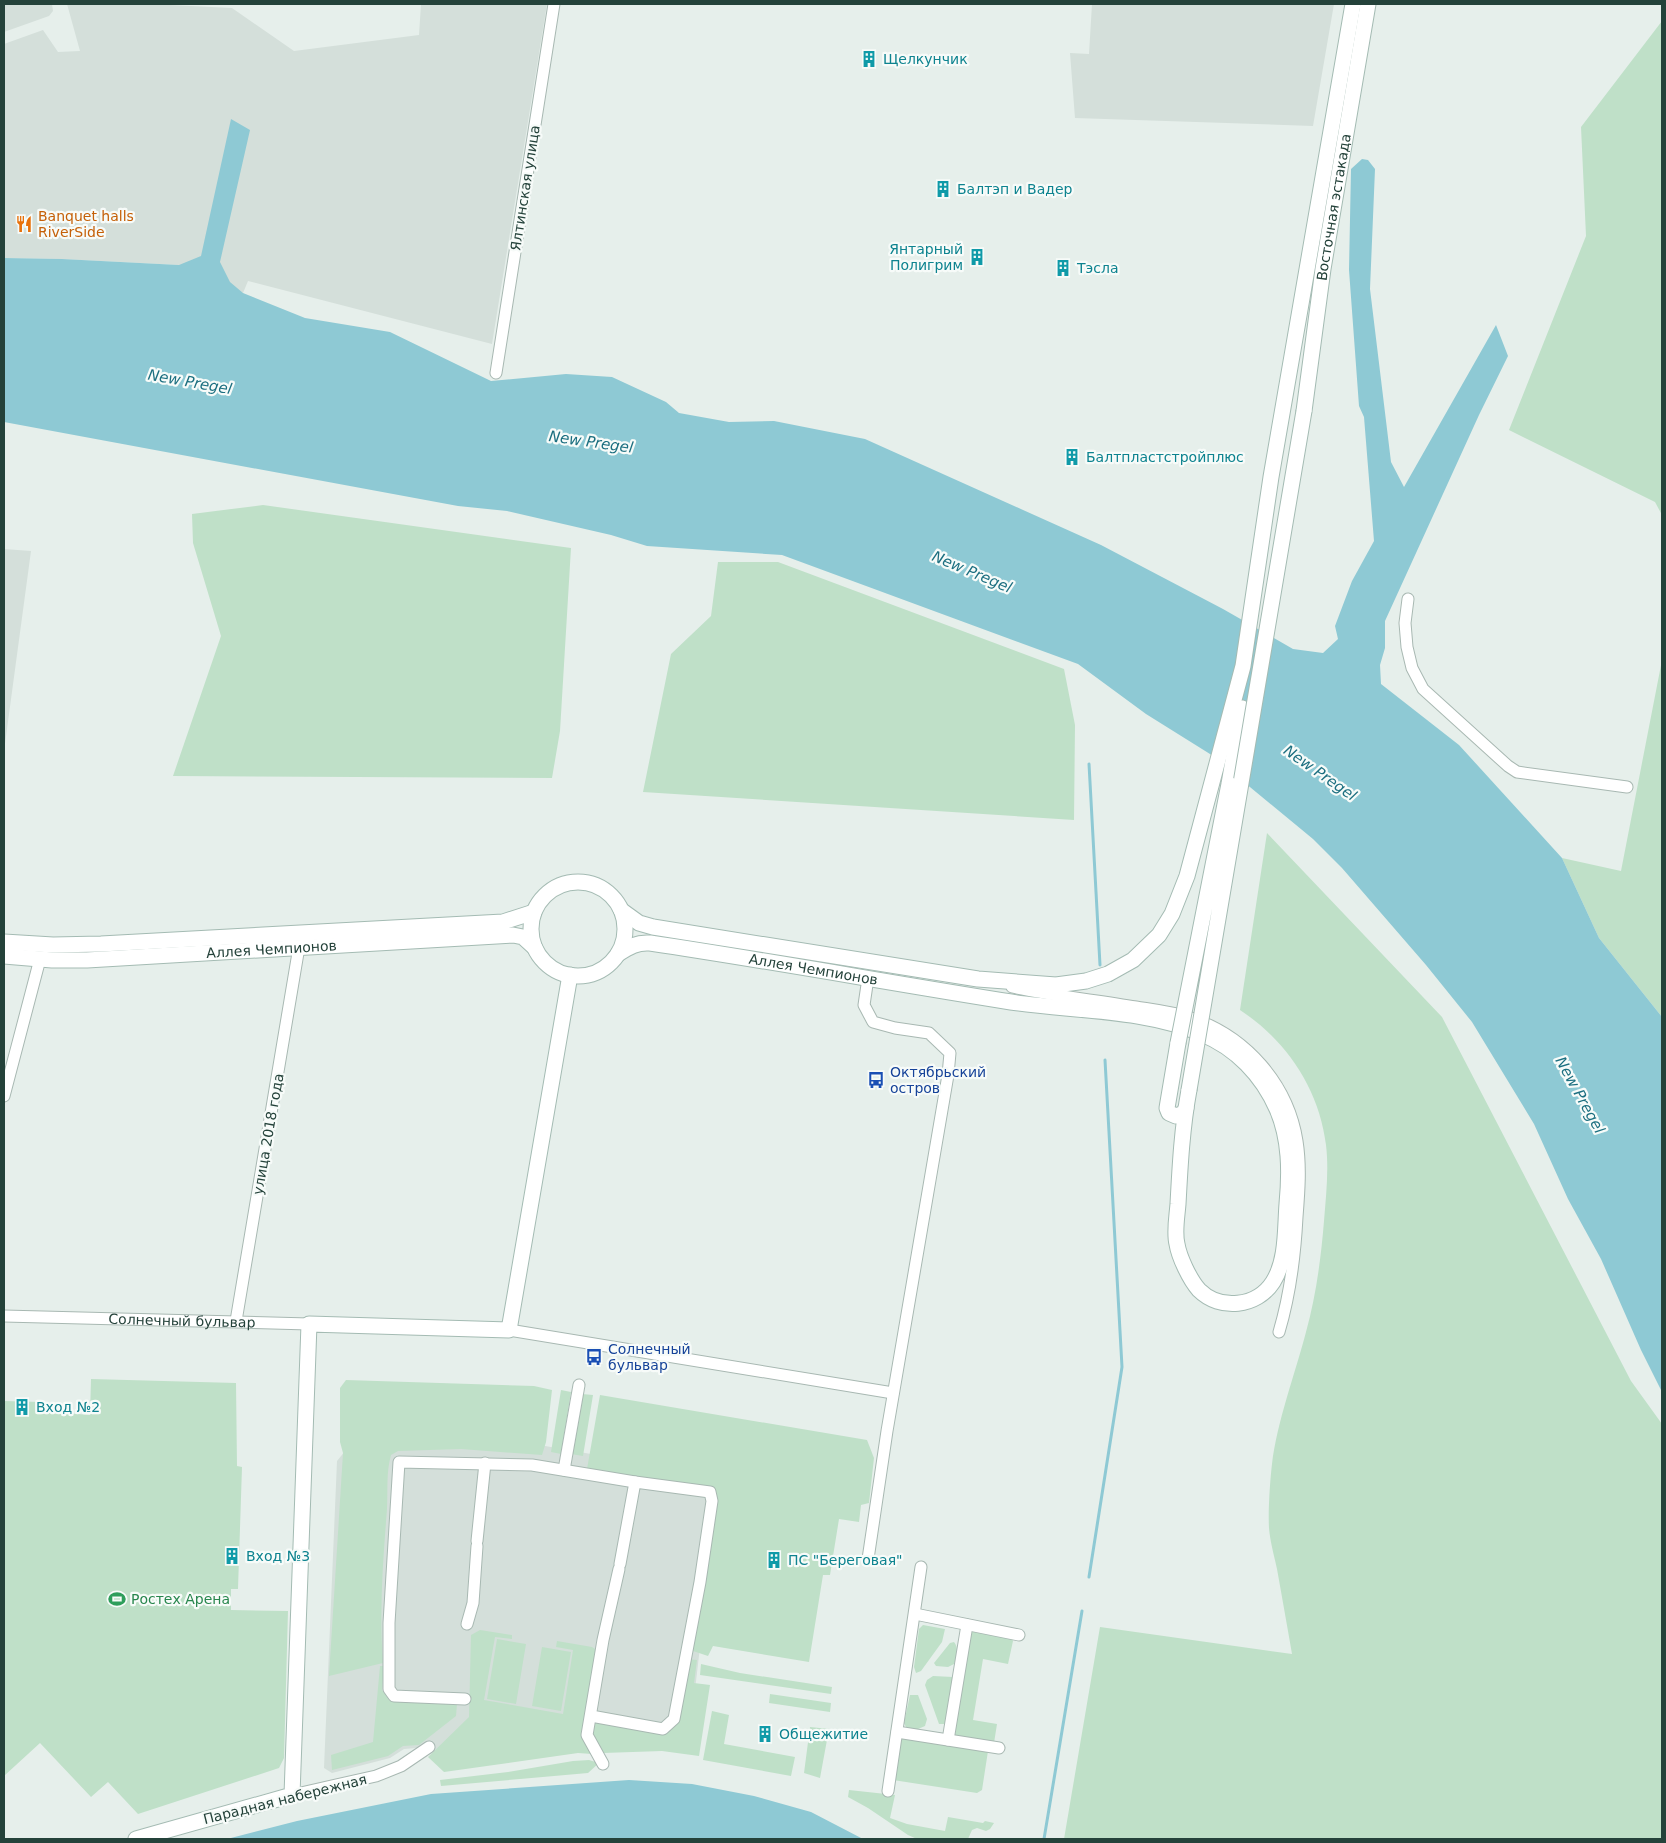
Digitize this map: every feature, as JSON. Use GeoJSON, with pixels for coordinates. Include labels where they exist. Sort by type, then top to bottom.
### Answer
{"type":"FeatureCollection","features":[{"type":"Feature","properties":{"kind":"main road","name":"Восточная эстакада"},"geometry":{"type":"LineString","coordinates":[[1243,666],[1283,408],[1309,267],[1353,4]]}},
{"type":"Feature","properties":{"kind":"main road","name":"Восточная эстакада"},"geometry":{"type":"LineString","coordinates":[[1186,1108],[1304,411],[1323,269],[1368,4]]}},
{"type":"Feature","properties":{"kind":"main road","name":"Аллея Чемпионов"},"geometry":{"type":"LineString","coordinates":[[1186,1108],[1176,1244],[1191,1279],[1203,1294],[1222,1303],[1247,1302],[1259,1297],[1268,1290],[1278,1273],[1284,1247],[1289,1182],[1288,1151],[1282,1121],[1272,1098],[1257,1076],[1240,1058],[1219,1042],[1202,1033],[1177,1025],[1116,1014],[1012,1002],[640,942],[618,954],[597,972],[588,975],[570,975],[552,969],[539,956],[530,930],[538,904],[550,890],[567,883],[577,882],[595,885],[603,889],[621,910],[639,922],[653,927],[978,979],[1056,985],[1070,984],[1102,976],[1124,966],[1142,953],[1159,935],[1172,914],[1179,898],[1216,774],[1243,666]]}},
{"type":"Feature","properties":{"kind":"main road"},"geometry":{"type":"LineString","coordinates":[[1186,1108],[1184,1113],[1176,1116],[1169,1113],[1167,1108],[1229,784],[1243,698],[1243,666]]}},
{"type":"Feature","properties":{"kind":"main road"},"geometry":{"type":"LineString","coordinates":[[618,954],[624,937],[624,920],[621,910]]}},
{"type":"Feature","properties":{"kind":"main road","name":"Аллея Чемпионов"},"geometry":{"type":"LineString","coordinates":[[4,942],[59,945],[101,944],[424,927],[503,922],[534,912]]}},
{"type":"Feature","properties":{"kind":"main road","name":"Аллея Чемпионов"},"geometry":{"type":"LineString","coordinates":[[4,956],[40,959],[102,959],[513,935],[523,938],[535,948]]}},
{"type":"Feature","properties":{"kind":"main road"},"geometry":{"type":"LineString","coordinates":[[509,1330],[570,975]]}},
{"type":"Feature","properties":{"kind":"main road"},"geometry":{"type":"LineString","coordinates":[[292,1795],[309,1324]]}},
{"type":"Feature","properties":{"kind":"main road","name":"Солнечный бульвар"},"geometry":{"type":"LineString","coordinates":[[309,1324],[509,1330]]}},
{"type":"Feature","properties":{"kind":"main road","name":"Парадная набережная"},"geometry":{"type":"LineString","coordinates":[[136,1839],[292,1795]]}},
{"type":"Feature","properties":{"kind":"street","name":"Ялтинская улица"},"geometry":{"type":"LineString","coordinates":[[496,373],[554,4]]}},
{"type":"Feature","properties":{"kind":"street"},"geometry":{"type":"LineString","coordinates":[[1408,599],[1405,623],[1407,647],[1412,668],[1423,689],[1508,766],[1517,772],[1628,787]]}},
{"type":"Feature","properties":{"kind":"street","name":"улица 2018 года"},"geometry":{"type":"LineString","coordinates":[[236,1321],[299,947]]}},
{"type":"Feature","properties":{"kind":"street"},"geometry":{"type":"LineString","coordinates":[[4,1096],[40,959]]}},
{"type":"Feature","properties":{"kind":"street"},"geometry":{"type":"LineString","coordinates":[[868,978],[864,1005],[873,1022],[895,1028],[930,1033],[950,1053],[948,1075],[893,1393],[868,1559]]}},
{"type":"Feature","properties":{"kind":"street"},"geometry":{"type":"LineString","coordinates":[[978,979],[1028,990],[1180,1015],[1206,1024],[1242,1045],[1271,1076],[1284,1100],[1294,1125],[1298,1150],[1299,1183],[1294,1263],[1286,1307],[1278,1332]]}},
{"type":"Feature","properties":{"kind":"street","name":"Солнечный бульвар"},"geometry":{"type":"LineString","coordinates":[[4,1316],[309,1324]]}},
{"type":"Feature","properties":{"kind":"street","name":"Солнечный бульвар"},"geometry":{"type":"LineString","coordinates":[[509,1330],[893,1393]]}},
{"type":"Feature","properties":{"kind":"street"},"geometry":{"type":"LineString","coordinates":[[564,1470],[579,1385]]}},
{"type":"Feature","properties":{"kind":"street"},"geometry":{"type":"LineString","coordinates":[[465,1699],[394,1696],[390,1689],[389,1623],[399,1462],[532,1465],[710,1492],[712,1501],[700,1582],[674,1720],[663,1729],[591,1716]]}},
{"type":"Feature","properties":{"kind":"street"},"geometry":{"type":"LineString","coordinates":[[467,1624],[473,1603],[485,1463]]}},
{"type":"Feature","properties":{"kind":"street"},"geometry":{"type":"LineString","coordinates":[[603,1764],[587,1735],[603,1640],[635,1482]]}},
{"type":"Feature","properties":{"kind":"street"},"geometry":{"type":"LineString","coordinates":[[888,1791],[921,1567]]}},
{"type":"Feature","properties":{"kind":"street"},"geometry":{"type":"LineString","coordinates":[[915,1614],[1019,1635]]}},
{"type":"Feature","properties":{"kind":"street"},"geometry":{"type":"LineString","coordinates":[[948,1740],[967,1625]]}},
{"type":"Feature","properties":{"kind":"street"},"geometry":{"type":"LineString","coordinates":[[897,1732],[999,1748]]}},
{"type":"Feature","properties":{"kind":"street","name":"Парадная набережная"},"geometry":{"type":"LineString","coordinates":[[292,1795],[376,1776],[401,1766],[429,1748]]}},
{"type":"Feature","properties":{"kind":"shaded area"},"geometry":{"type":"Polygon","coordinates":[[[4,4],[52,4],[53,11],[49,16],[4,32],[4,4]]]}},
{"type":"Feature","properties":{"kind":"shaded area"},"geometry":{"type":"Polygon","coordinates":[[[67,4],[150,4],[232,8],[294,51],[419,35],[421,4],[547,4],[492,344],[248,281],[243,293],[179,265],[4,258],[4,44],[43,30],[58,52],[80,51],[67,4]]]}},
{"type":"Feature","properties":{"kind":"shaded area"},"geometry":{"type":"Polygon","coordinates":[[[1092,4],[1334,4],[1313,126],[1075,118],[1070,53],[1089,54],[1092,4]]]}},
{"type":"Feature","properties":{"kind":"shaded area"},"geometry":{"type":"Polygon","coordinates":[[[4,549],[31,551],[4,751],[4,549]]]}},
{"type":"Feature","properties":{"kind":"shaded area"},"geometry":{"type":"Polygon","coordinates":[[[354,1440],[528,1443],[728,1478],[700,1647],[688,1750],[439,1755],[429,1747],[404,1749],[390,1758],[332,1773],[324,1768],[337,1461],[354,1440]]]}},
{"type":"Feature","properties":{"kind":"green space"},"geometry":{"type":"Polygon","coordinates":[[[1662,21],[1662,515],[1655,502],[1509,430],[1586,236],[1581,127],[1662,21]]]}},
{"type":"Feature","properties":{"kind":"green space"},"geometry":{"type":"Polygon","coordinates":[[[263,505],[571,548],[560,731],[552,778],[173,776],[221,636],[193,543],[192,514],[263,505]]]}},
{"type":"Feature","properties":{"kind":"green space"},"geometry":{"type":"Polygon","coordinates":[[[718,562],[778,562],[1064,669],[1075,725],[1074,820],[643,792],[671,654],[711,616],[718,562]]]}},
{"type":"Feature","properties":{"kind":"green space"},"geometry":{"type":"Polygon","coordinates":[[[1662,660],[1662,1017],[1599,938],[1562,858],[1621,871],[1662,660]]]}},
{"type":"Feature","properties":{"kind":"green space"},"geometry":{"type":"Polygon","coordinates":[[[1267,833],[1442,1017],[1631,1381],[1662,1424],[1662,1839],[1064,1839],[1100,1627],[1292,1654],[1271,1543],[1270,1487],[1274,1448],[1310,1318],[1320,1263],[1327,1164],[1322,1124],[1308,1086],[1298,1068],[1272,1036],[1240,1010],[1267,833]]]}},
{"type":"Feature","properties":{"kind":"green space","name":"Ростех Арена"},"geometry":{"type":"Polygon","coordinates":[[[91,1379],[236,1383],[237,1466],[242,1467],[238,1589],[231,1589],[231,1610],[288,1611],[284,1758],[279,1768],[138,1814],[108,1782],[91,1797],[40,1743],[4,1776],[4,1401],[40,1402],[40,1411],[90,1415],[91,1379]]]}},
{"type":"Feature","properties":{"kind":"green space"},"geometry":{"type":"Polygon","coordinates":[[[346,1380],[534,1386],[552,1390],[546,1442],[542,1455],[461,1449],[398,1451],[391,1455],[388,1475],[382,1586],[381,1625],[383,1663],[329,1676],[343,1453],[340,1442],[340,1388],[346,1380]]]}},
{"type":"Feature","properties":{"kind":"green space"},"geometry":{"type":"Polygon","coordinates":[[[561,1390],[571,1392],[561,1454],[551,1452],[561,1390]]]}},
{"type":"Feature","properties":{"kind":"green space"},"geometry":{"type":"Polygon","coordinates":[[[582,1394],[593,1395],[583,1456],[571,1454],[582,1394]]]}},
{"type":"Feature","properties":{"kind":"green space"},"geometry":{"type":"Polygon","coordinates":[[[600,1395],[867,1440],[874,1458],[869,1503],[861,1505],[859,1522],[839,1519],[830,1575],[823,1575],[809,1662],[713,1646],[708,1656],[690,1650],[715,1496],[587,1469],[600,1395]]]}},
{"type":"Feature","properties":{"kind":"green space"},"geometry":{"type":"Polygon","coordinates":[[[923,1625],[945,1629],[942,1642],[921,1671],[916,1673],[914,1667],[919,1629],[923,1625]]]}},
{"type":"Feature","properties":{"kind":"green space"},"geometry":{"type":"Polygon","coordinates":[[[480,1630],[512,1635],[512,1639],[495,1637],[484,1700],[563,1714],[573,1650],[556,1647],[557,1641],[592,1647],[598,1651],[583,1734],[592,1754],[578,1753],[444,1772],[428,1757],[469,1717],[471,1635],[480,1630]]]}},
{"type":"Feature","properties":{"kind":"green space"},"geometry":{"type":"Polygon","coordinates":[[[972,1631],[1010,1636],[1013,1641],[1008,1664],[983,1659],[973,1720],[997,1724],[994,1743],[955,1736],[953,1733],[972,1631]]]}},
{"type":"Feature","properties":{"kind":"green space"},"geometry":{"type":"Polygon","coordinates":[[[497,1639],[526,1644],[516,1704],[487,1699],[497,1639]]]}},
{"type":"Feature","properties":{"kind":"green space"},"geometry":{"type":"Polygon","coordinates":[[[954,1642],[957,1647],[957,1653],[954,1664],[948,1667],[936,1666],[934,1663],[950,1643],[954,1642]]]}},
{"type":"Feature","properties":{"kind":"green space"},"geometry":{"type":"Polygon","coordinates":[[[542,1647],[571,1652],[561,1711],[532,1706],[542,1647]]]}},
{"type":"Feature","properties":{"kind":"green space"},"geometry":{"type":"Polygon","coordinates":[[[687,1659],[697,1660],[694,1683],[710,1685],[699,1756],[662,1751],[603,1753],[590,1734],[595,1721],[664,1732],[687,1659]]]}},
{"type":"Feature","properties":{"kind":"green space"},"geometry":{"type":"Polygon","coordinates":[[[701,1664],[740,1673],[832,1687],[831,1694],[700,1675],[701,1664]]]}},
{"type":"Feature","properties":{"kind":"green space"},"geometry":{"type":"Polygon","coordinates":[[[380,1666],[384,1666],[382,1690],[389,1700],[457,1704],[456,1716],[419,1745],[403,1746],[388,1756],[332,1770],[331,1755],[373,1742],[380,1666]]]}},
{"type":"Feature","properties":{"kind":"green space"},"geometry":{"type":"Polygon","coordinates":[[[933,1676],[953,1677],[946,1724],[939,1724],[925,1685],[927,1680],[933,1676]]]}},
{"type":"Feature","properties":{"kind":"green space"},"geometry":{"type":"Polygon","coordinates":[[[770,1694],[831,1703],[830,1712],[769,1703],[770,1694]]]}},
{"type":"Feature","properties":{"kind":"green space"},"geometry":{"type":"Polygon","coordinates":[[[910,1695],[918,1695],[927,1719],[925,1726],[918,1729],[907,1729],[904,1723],[910,1695]]]}},
{"type":"Feature","properties":{"kind":"green space"},"geometry":{"type":"Polygon","coordinates":[[[712,1711],[729,1715],[724,1744],[795,1757],[791,1776],[703,1760],[712,1711]]]}},
{"type":"Feature","properties":{"kind":"green space"},"geometry":{"type":"Polygon","coordinates":[[[810,1727],[829,1729],[820,1778],[804,1773],[810,1727]]]}},
{"type":"Feature","properties":{"kind":"green space"},"geometry":{"type":"Polygon","coordinates":[[[904,1738],[988,1751],[982,1790],[977,1793],[893,1780],[899,1740],[904,1738]]]}},
{"type":"Feature","properties":{"kind":"green space"},"geometry":{"type":"Polygon","coordinates":[[[589,1760],[599,1763],[588,1773],[441,1786],[440,1780],[508,1772],[573,1761],[589,1760]]]}},
{"type":"Feature","properties":{"kind":"green space"},"geometry":{"type":"Polygon","coordinates":[[[849,1790],[895,1795],[890,1818],[907,1824],[945,1831],[948,1817],[994,1823],[986,1831],[977,1828],[972,1830],[968,1839],[917,1839],[848,1797],[849,1790]]]}},
{"type":"Feature","properties":{"kind":"water","name":"New Pregel"},"geometry":{"type":"Polygon","coordinates":[[[231,119],[250,130],[220,262],[230,282],[243,293],[305,318],[390,332],[491,381],[566,374],[612,377],[666,402],[679,413],[729,422],[774,421],[865,439],[1101,545],[1223,609],[1293,649],[1323,653],[1338,639],[1335,626],[1352,581],[1374,541],[1364,417],[1359,406],[1349,270],[1351,169],[1362,159],[1368,160],[1375,169],[1370,289],[1391,462],[1404,487],[1496,325],[1508,356],[1385,621],[1385,648],[1380,665],[1381,684],[1459,745],[1562,858],[1599,938],[1662,1017],[1662,1392],[1641,1350],[1601,1259],[1568,1199],[1534,1124],[1472,1022],[1426,965],[1342,868],[1313,839],[1210,754],[1146,714],[1078,664],[782,555],[647,546],[611,535],[507,511],[458,506],[4,422],[4,258],[179,265],[201,256],[231,119]]]}},
{"type":"Feature","properties":{"kind":"water"},"geometry":{"type":"Polygon","coordinates":[[[629,1780],[692,1784],[754,1796],[811,1812],[863,1839],[227,1839],[297,1821],[431,1794],[629,1780]]]}},
{"type":"Feature","properties":{"kind":"waterway"},"geometry":{"type":"LineString","coordinates":[[1089,764],[1100,965]]}},
{"type":"Feature","properties":{"kind":"waterway"},"geometry":{"type":"LineString","coordinates":[[1089,1577],[1122,1367],[1105,1060]]}},
{"type":"Feature","properties":{"kind":"waterway"},"geometry":{"type":"LineString","coordinates":[[1044,1839],[1082,1611]]}},
{"type":"Feature","properties":{"kind":"place","name":"Щелкунчик"},"geometry":{"type":"Point","coordinates":[869,59]}},
{"type":"Feature","properties":{"kind":"place","name":"Балтэп и Вадер"},"geometry":{"type":"Point","coordinates":[943,189]}},
{"type":"Feature","properties":{"kind":"place","name":"Banquet halls RiverSide"},"geometry":{"type":"Point","coordinates":[24,224]}},
{"type":"Feature","properties":{"kind":"place","name":"Янтарный Полигрим"},"geometry":{"type":"Point","coordinates":[977,257]}},
{"type":"Feature","properties":{"kind":"place","name":"Тэсла"},"geometry":{"type":"Point","coordinates":[1063,268]}},
{"type":"Feature","properties":{"kind":"place","name":"Балтпластстройплюс"},"geometry":{"type":"Point","coordinates":[1072,457]}},
{"type":"Feature","properties":{"kind":"place","name":"Октябрьский остров"},"geometry":{"type":"Point","coordinates":[876,1080]}},
{"type":"Feature","properties":{"kind":"place","name":"Солнечный бульвар"},"geometry":{"type":"Point","coordinates":[594,1357]}},
{"type":"Feature","properties":{"kind":"place","name":"Вход №2"},"geometry":{"type":"Point","coordinates":[22,1407]}},
{"type":"Feature","properties":{"kind":"place","name":"Вход №3"},"geometry":{"type":"Point","coordinates":[232,1556]}},
{"type":"Feature","properties":{"kind":"place","name":"ПС \"Береговая\""},"geometry":{"type":"Point","coordinates":[774,1560]}},
{"type":"Feature","properties":{"kind":"place","name":"Ростех Арена"},"geometry":{"type":"Point","coordinates":[117,1599]}},
{"type":"Feature","properties":{"kind":"place","name":"Общежитие"},"geometry":{"type":"Point","coordinates":[765,1734]}}]}
